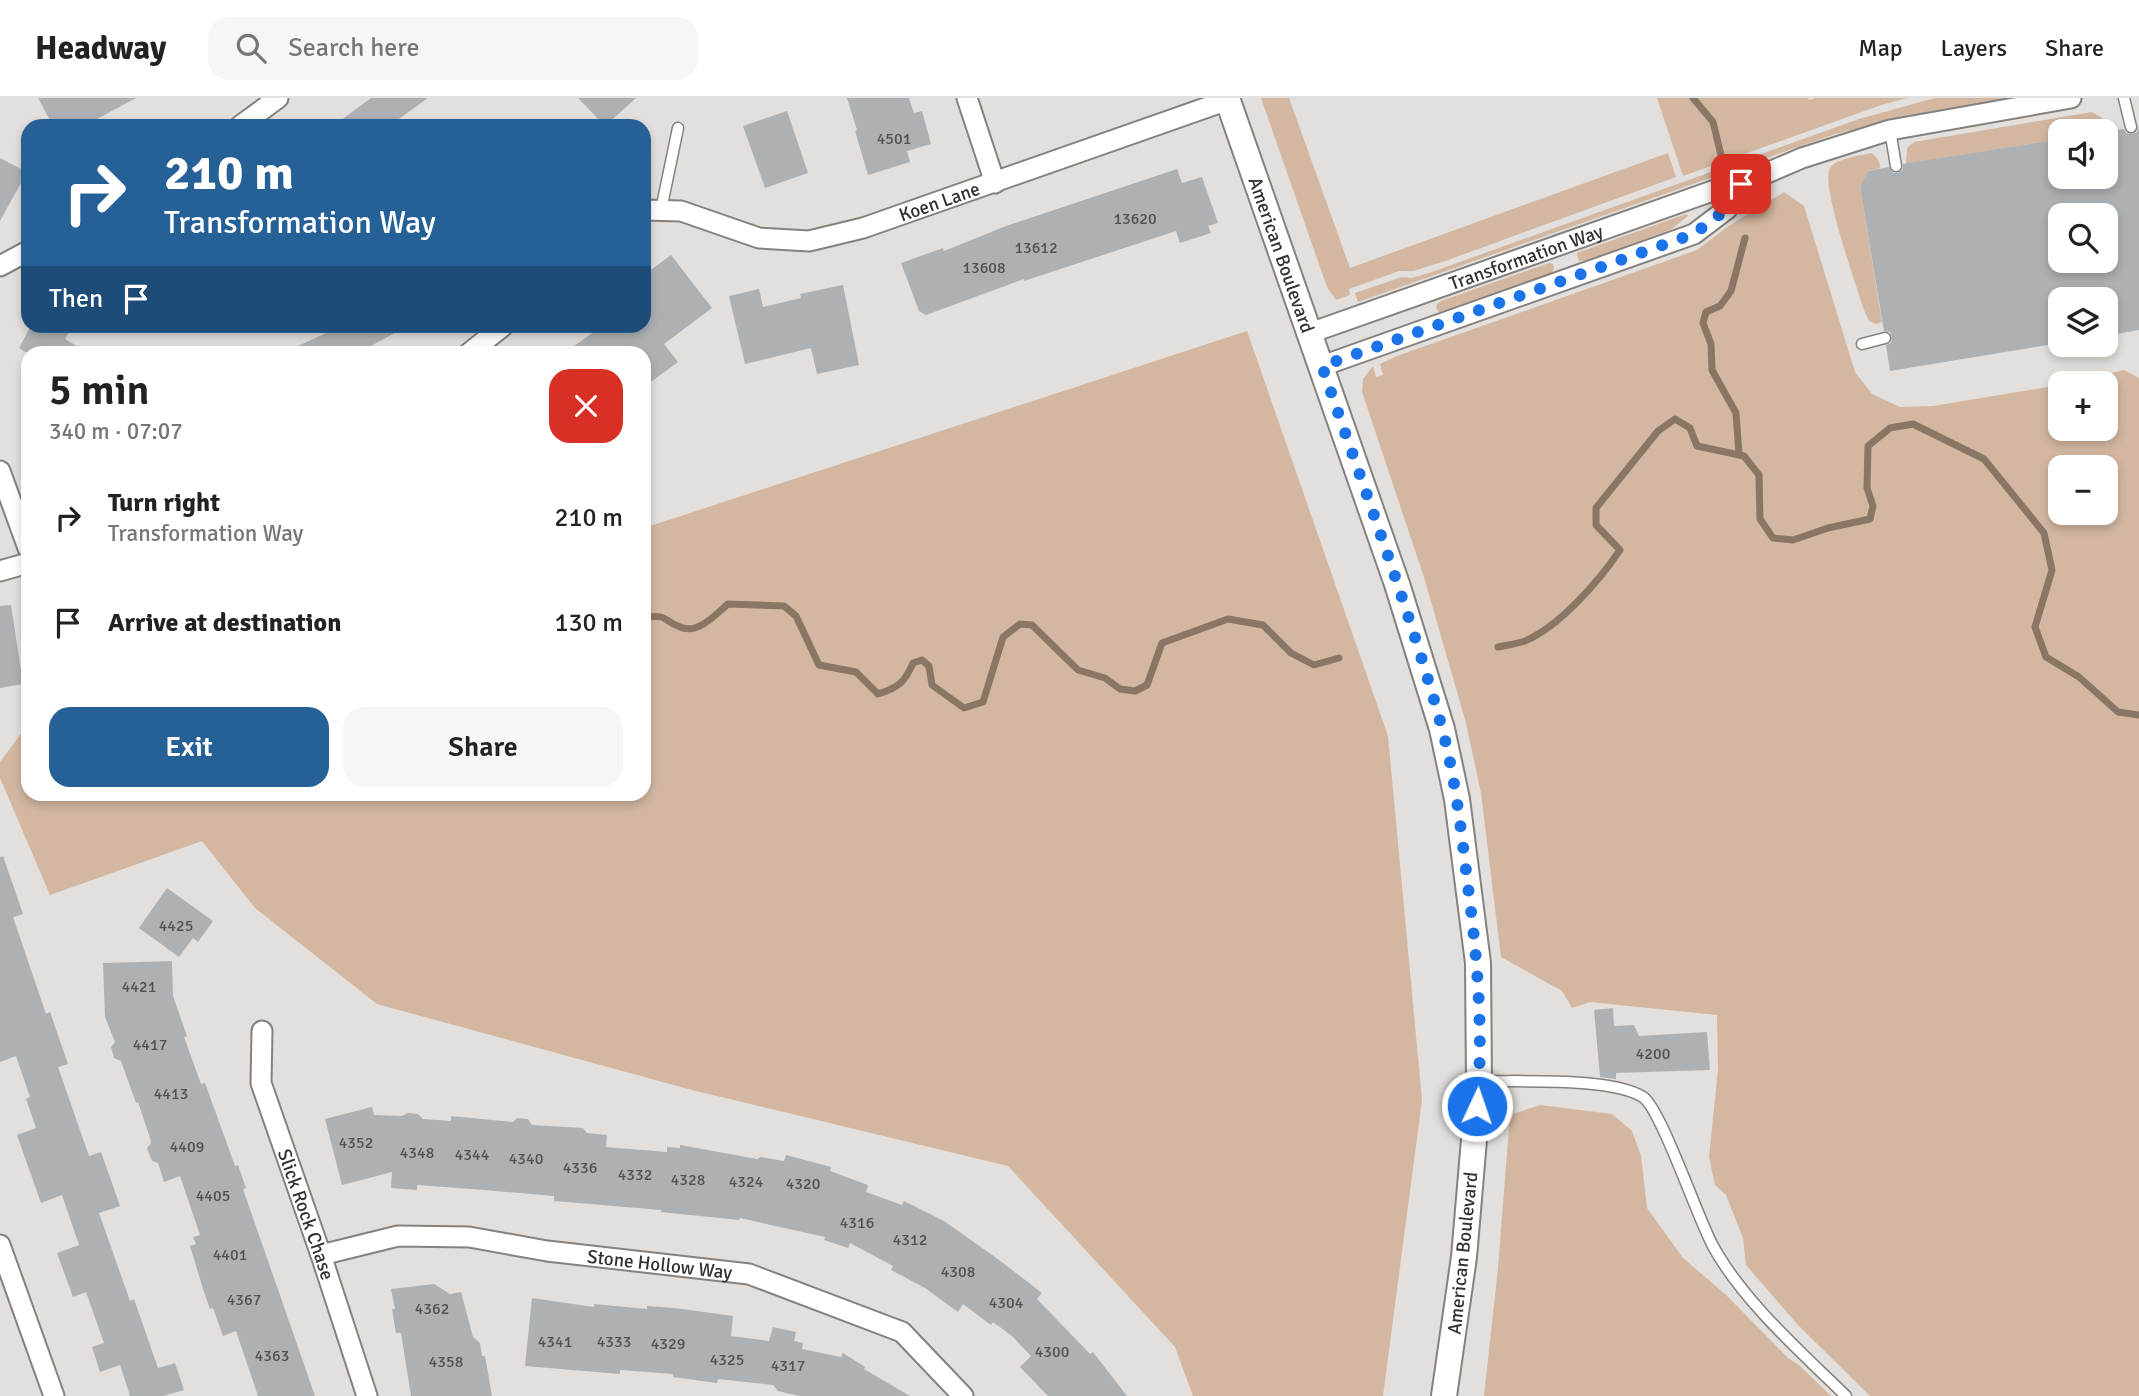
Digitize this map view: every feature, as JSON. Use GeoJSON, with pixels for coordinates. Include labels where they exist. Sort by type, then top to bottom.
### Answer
{"type":"FeatureCollection","features":[{"type":"Feature","properties":{"kind":"street"},"geometry":{"type":"LineString","coordinates":[[250,119],[278,98]]}},
{"type":"Feature","properties":{"kind":"street"},"geometry":{"type":"LineString","coordinates":[[967,98],[995,183]]}},
{"type":"Feature","properties":{"kind":"street","name":"Transformation Way"},"geometry":{"type":"LineString","coordinates":[[1310,333],[1705,194],[1741,184],[1802,158],[1890,130],[2071,98]]}},
{"type":"Feature","properties":{"kind":"street","name":"Koen Lane"},"geometry":{"type":"LineString","coordinates":[[652,210],[681,211],[759,238],[809,241],[863,228],[1228,99]]}},
{"type":"Feature","properties":{"kind":"street","name":"American Boulevard"},"geometry":{"type":"LineString","coordinates":[[1228,99],[1397,584],[1445,741],[1457,799],[1478,963],[1479,1081],[1464,1257],[1444,1396]]}},
{"type":"Feature","properties":{"kind":"street","name":"Transformation Way"},"geometry":{"type":"LineString","coordinates":[[1322,366],[1694,234],[1727,209],[1741,184]]}},
{"type":"Feature","properties":{"kind":"street"},"geometry":{"type":"LineString","coordinates":[[0,266],[21,255]]}},
{"type":"Feature","properties":{"kind":"street"},"geometry":{"type":"LineString","coordinates":[[478,346],[494,333]]}},
{"type":"Feature","properties":{"kind":"street"},"geometry":{"type":"LineString","coordinates":[[0,471],[21,529]]}},
{"type":"Feature","properties":{"kind":"street"},"geometry":{"type":"LineString","coordinates":[[0,572],[21,565]]}},
{"type":"Feature","properties":{"kind":"street","name":"Slick Rock Chase"},"geometry":{"type":"LineString","coordinates":[[262,1031],[261,1083],[367,1396]]}},
{"type":"Feature","properties":{"kind":"street","name":"Stone Hollow Way"},"geometry":{"type":"LineString","coordinates":[[321,1255],[398,1236],[469,1237],[547,1251],[749,1274],[902,1332],[963,1396]]}},
{"type":"Feature","properties":{"kind":"street"},"geometry":{"type":"LineString","coordinates":[[0,1245],[54,1396]]}},
{"type":"Feature","properties":{"kind":"lane"},"geometry":{"type":"LineString","coordinates":[[2124,98],[2131,127]]}},
{"type":"Feature","properties":{"kind":"lane"},"geometry":{"type":"LineString","coordinates":[[652,210],[678,128]]}},
{"type":"Feature","properties":{"kind":"lane"},"geometry":{"type":"LineString","coordinates":[[1890,130],[1896,166]]}},
{"type":"Feature","properties":{"kind":"lane"},"geometry":{"type":"LineString","coordinates":[[1862,344],[1885,338]]}},
{"type":"Feature","properties":{"kind":"lane"},"geometry":{"type":"LineString","coordinates":[[1479,1081],[1595,1084],[1617,1088],[1644,1098],[1659,1121],[1713,1245],[1736,1283],[1846,1396]]}},
{"type":"Feature","properties":{"kind":"shaded area"},"geometry":{"type":"Polygon","coordinates":[[[1261,98],[1289,98],[1350,268],[1668,153],[1676,177],[1448,260],[1414,271],[1399,271],[1349,289],[1350,295],[1336,300],[1327,287],[1261,98]]]}},
{"type":"Feature","properties":{"kind":"shaded area"},"geometry":{"type":"Polygon","coordinates":[[[1657,98],[1809,100],[1907,98],[1683,176],[1657,98]]]}},
{"type":"Feature","properties":{"kind":"shaded area"},"geometry":{"type":"Polygon","coordinates":[[[1935,98],[2010,98],[1904,117],[1835,134],[1358,302],[1355,293],[1402,277],[1412,278],[1429,273],[1859,119],[1935,98]]]}},
{"type":"Feature","properties":{"kind":"shaded area"},"geometry":{"type":"Polygon","coordinates":[[[2092,112],[2102,119],[2050,119],[2092,112]]]}},
{"type":"Feature","properties":{"kind":"shaded area"},"geometry":{"type":"Polygon","coordinates":[[[2048,119],[2048,141],[1906,164],[1907,148],[1914,142],[2048,119]]]}},
{"type":"Feature","properties":{"kind":"shaded area"},"geometry":{"type":"Polygon","coordinates":[[[1871,153],[1878,159],[1880,168],[1868,171],[1860,186],[1882,322],[1876,324],[1869,321],[1854,280],[1835,214],[1828,178],[1830,168],[1838,162],[1871,153]]]}},
{"type":"Feature","properties":{"kind":"shaded area"},"geometry":{"type":"Polygon","coordinates":[[[1784,192],[1804,206],[1855,372],[1872,394],[1900,407],[1933,406],[2048,387],[2048,441],[2118,441],[2118,371],[2124,370],[2139,378],[2139,1396],[1870,1396],[1798,1325],[1746,1265],[1743,1238],[1726,1195],[1715,1185],[1709,1157],[1718,1069],[1717,1015],[1590,1002],[1572,1008],[1562,991],[1501,957],[1481,793],[1466,723],[1423,574],[1362,392],[1363,379],[1373,366],[1376,377],[1383,375],[1380,364],[1397,356],[1697,250],[1730,225],[1784,192]]]}},
{"type":"Feature","properties":{"kind":"shaded area"},"geometry":{"type":"Polygon","coordinates":[[[1686,214],[1688,216],[1670,230],[1579,261],[1577,253],[1686,214]]]}},
{"type":"Feature","properties":{"kind":"shaded area"},"geometry":{"type":"Polygon","coordinates":[[[1549,263],[1553,264],[1552,273],[1449,311],[1439,312],[1436,308],[1441,301],[1549,263]]]}},
{"type":"Feature","properties":{"kind":"shaded area"},"geometry":{"type":"Polygon","coordinates":[[[1247,331],[1388,736],[1422,1100],[1383,1396],[1193,1396],[1175,1347],[1008,1166],[692,1090],[377,1004],[255,908],[202,841],[50,895],[0,778],[0,762],[21,734],[21,801],[651,801],[651,526],[1247,331]]]}},
{"type":"Feature","properties":{"kind":"shaded area"},"geometry":{"type":"Polygon","coordinates":[[[1540,1105],[1612,1114],[1632,1131],[1641,1156],[1647,1208],[1683,1258],[1725,1294],[1788,1358],[1831,1396],[1484,1396],[1498,1268],[1510,1115],[1540,1105]]]}},
{"type":"Feature","properties":{"kind":"building"},"geometry":{"type":"Polygon","coordinates":[[[38,98],[136,98],[97,119],[49,119],[38,98]]]}},
{"type":"Feature","properties":{"kind":"building"},"geometry":{"type":"Polygon","coordinates":[[[371,98],[428,98],[399,119],[342,119],[371,98]]]}},
{"type":"Feature","properties":{"kind":"building"},"geometry":{"type":"Polygon","coordinates":[[[578,98],[636,98],[613,119],[598,119],[578,98]]]}},
{"type":"Feature","properties":{"kind":"building"},"geometry":{"type":"Polygon","coordinates":[[[847,98],[909,98],[914,113],[922,111],[931,144],[907,151],[910,162],[868,175],[847,98]]]}},
{"type":"Feature","properties":{"kind":"building"},"geometry":{"type":"Polygon","coordinates":[[[787,111],[808,173],[765,188],[743,126],[787,111]]]}},
{"type":"Feature","properties":{"kind":"building"},"geometry":{"type":"Polygon","coordinates":[[[2139,126],[2139,330],[2118,334],[2118,287],[2048,287],[2048,345],[1890,371],[1886,345],[1891,343],[1892,337],[1890,332],[1884,331],[1860,186],[1868,171],[1889,167],[1893,173],[1898,173],[1903,169],[1903,164],[2048,141],[2048,189],[2118,189],[2118,130],[2124,129],[2126,133],[2137,132],[2139,126]]]}},
{"type":"Feature","properties":{"kind":"building"},"geometry":{"type":"Polygon","coordinates":[[[0,158],[21,169],[21,183],[0,221],[0,158]]]}},
{"type":"Feature","properties":{"kind":"building"},"geometry":{"type":"Polygon","coordinates":[[[1177,169],[1182,183],[1202,177],[1218,223],[1208,226],[1211,233],[1180,243],[1176,231],[1024,279],[926,315],[919,311],[901,263],[943,248],[944,251],[1006,226],[1177,169]]]}},
{"type":"Feature","properties":{"kind":"building"},"geometry":{"type":"Polygon","coordinates":[[[671,255],[712,308],[664,344],[678,362],[651,382],[651,346],[574,346],[592,333],[651,333],[651,270],[671,255]]]}},
{"type":"Feature","properties":{"kind":"building"},"geometry":{"type":"Polygon","coordinates":[[[843,285],[859,365],[817,374],[811,348],[745,364],[729,296],[759,289],[763,307],[801,298],[800,294],[843,285]]]}},
{"type":"Feature","properties":{"kind":"building"},"geometry":{"type":"Polygon","coordinates":[[[27,333],[69,333],[65,339],[77,346],[21,346],[21,349],[19,348],[27,333]]]}},
{"type":"Feature","properties":{"kind":"building"},"geometry":{"type":"Polygon","coordinates":[[[326,333],[395,333],[371,346],[298,346],[326,333]]]}},
{"type":"Feature","properties":{"kind":"building"},"geometry":{"type":"Polygon","coordinates":[[[11,605],[21,684],[0,688],[0,606],[11,605]]]}},
{"type":"Feature","properties":{"kind":"building"},"geometry":{"type":"Polygon","coordinates":[[[3,856],[23,914],[13,917],[46,1014],[50,1012],[68,1064],[58,1067],[89,1156],[101,1152],[120,1206],[99,1213],[130,1301],[134,1299],[158,1368],[175,1363],[184,1390],[163,1396],[130,1396],[120,1365],[100,1372],[92,1347],[104,1343],[86,1292],[73,1297],[57,1253],[79,1245],[62,1195],[41,1203],[17,1135],[36,1128],[26,1099],[30,1097],[16,1056],[0,1062],[0,857],[3,856]]]}},
{"type":"Feature","properties":{"kind":"building"},"geometry":{"type":"Polygon","coordinates":[[[167,888],[213,921],[198,942],[193,938],[179,957],[139,928],[167,888]]]}},
{"type":"Feature","properties":{"kind":"building"},"geometry":{"type":"Polygon","coordinates":[[[172,961],[173,996],[187,1036],[184,1037],[201,1084],[205,1083],[235,1166],[238,1165],[246,1188],[243,1189],[315,1396],[258,1396],[236,1331],[223,1336],[213,1308],[210,1309],[190,1246],[196,1244],[193,1237],[200,1235],[180,1176],[164,1182],[158,1163],[152,1161],[147,1148],[151,1143],[150,1138],[138,1102],[136,1103],[121,1061],[114,1058],[111,1047],[115,1042],[105,1017],[103,963],[172,961]]]}},
{"type":"Feature","properties":{"kind":"building"},"geometry":{"type":"Polygon","coordinates":[[[1613,1008],[1614,1026],[1634,1025],[1639,1036],[1707,1032],[1710,1070],[1616,1073],[1616,1079],[1600,1077],[1594,1010],[1613,1008]]]}},
{"type":"Feature","properties":{"kind":"building"},"geometry":{"type":"Polygon","coordinates":[[[372,1107],[374,1115],[402,1116],[408,1113],[418,1114],[423,1119],[451,1121],[451,1116],[513,1122],[517,1118],[528,1119],[532,1125],[583,1128],[587,1133],[607,1135],[606,1147],[667,1152],[667,1147],[680,1148],[680,1145],[757,1159],[761,1157],[784,1161],[786,1155],[831,1167],[830,1171],[868,1185],[866,1192],[902,1205],[904,1201],[944,1221],[1042,1293],[1037,1299],[1090,1354],[1093,1352],[1127,1396],[1048,1396],[1020,1367],[1031,1356],[1012,1336],[993,1322],[991,1325],[963,1304],[958,1312],[925,1288],[891,1270],[893,1266],[850,1243],[848,1248],[824,1240],[825,1237],[740,1218],[554,1201],[554,1196],[417,1185],[417,1190],[391,1188],[392,1172],[342,1185],[325,1119],[372,1107]]]}},
{"type":"Feature","properties":{"kind":"building"},"geometry":{"type":"Polygon","coordinates":[[[434,1284],[450,1294],[461,1292],[473,1337],[480,1343],[482,1356],[485,1356],[492,1396],[411,1396],[401,1333],[396,1333],[391,1289],[434,1284]]]}},
{"type":"Feature","properties":{"kind":"building"},"geometry":{"type":"Polygon","coordinates":[[[532,1298],[594,1307],[594,1304],[647,1309],[647,1306],[733,1316],[731,1336],[769,1341],[773,1327],[796,1332],[794,1341],[803,1343],[802,1349],[841,1357],[843,1353],[865,1367],[864,1369],[910,1396],[799,1396],[778,1391],[773,1385],[718,1379],[717,1383],[673,1377],[673,1374],[620,1370],[620,1374],[525,1366],[532,1298]]]}},
{"type":"Feature","properties":{"kind":"waterway"},"geometry":{"type":"LineString","coordinates":[[1693,98],[1713,122],[1721,155]]}},
{"type":"Feature","properties":{"kind":"waterway"},"geometry":{"type":"LineString","coordinates":[[1739,454],[1736,413],[1712,370],[1711,344],[1703,323],[1706,312],[1720,306],[1731,291],[1745,238]]}},
{"type":"Feature","properties":{"kind":"waterway"},"geometry":{"type":"LineString","coordinates":[[1498,647],[1525,641],[1552,625],[1578,602],[1611,562],[1620,550],[1596,525],[1596,508],[1658,431],[1675,419],[1690,428],[1697,446],[1744,456],[1759,475],[1760,519],[1773,538],[1793,540],[1828,528],[1870,519],[1873,506],[1867,488],[1868,446],[1890,428],[1913,424],[1984,459],[2044,533],[2052,570],[2035,627],[2046,657],[2079,677],[2118,712],[2139,715]]}},
{"type":"Feature","properties":{"kind":"waterway"},"geometry":{"type":"LineString","coordinates":[[651,617],[662,617],[687,629],[700,626],[728,604],[784,606],[796,616],[819,665],[856,672],[878,694],[900,683],[913,663],[922,660],[929,666],[932,685],[964,708],[983,702],[1003,637],[1020,624],[1032,625],[1078,670],[1105,678],[1120,689],[1135,691],[1147,685],[1162,643],[1228,619],[1263,625],[1291,653],[1314,665],[1339,658]]}},
{"type":"Feature","properties":{"kind":"route"},"geometry":{"type":"LineString","coordinates":[[1477,1106],[1478,963],[1457,799],[1442,729],[1397,584],[1322,366],[1694,234],[1727,209],[1741,184]]}}]}
